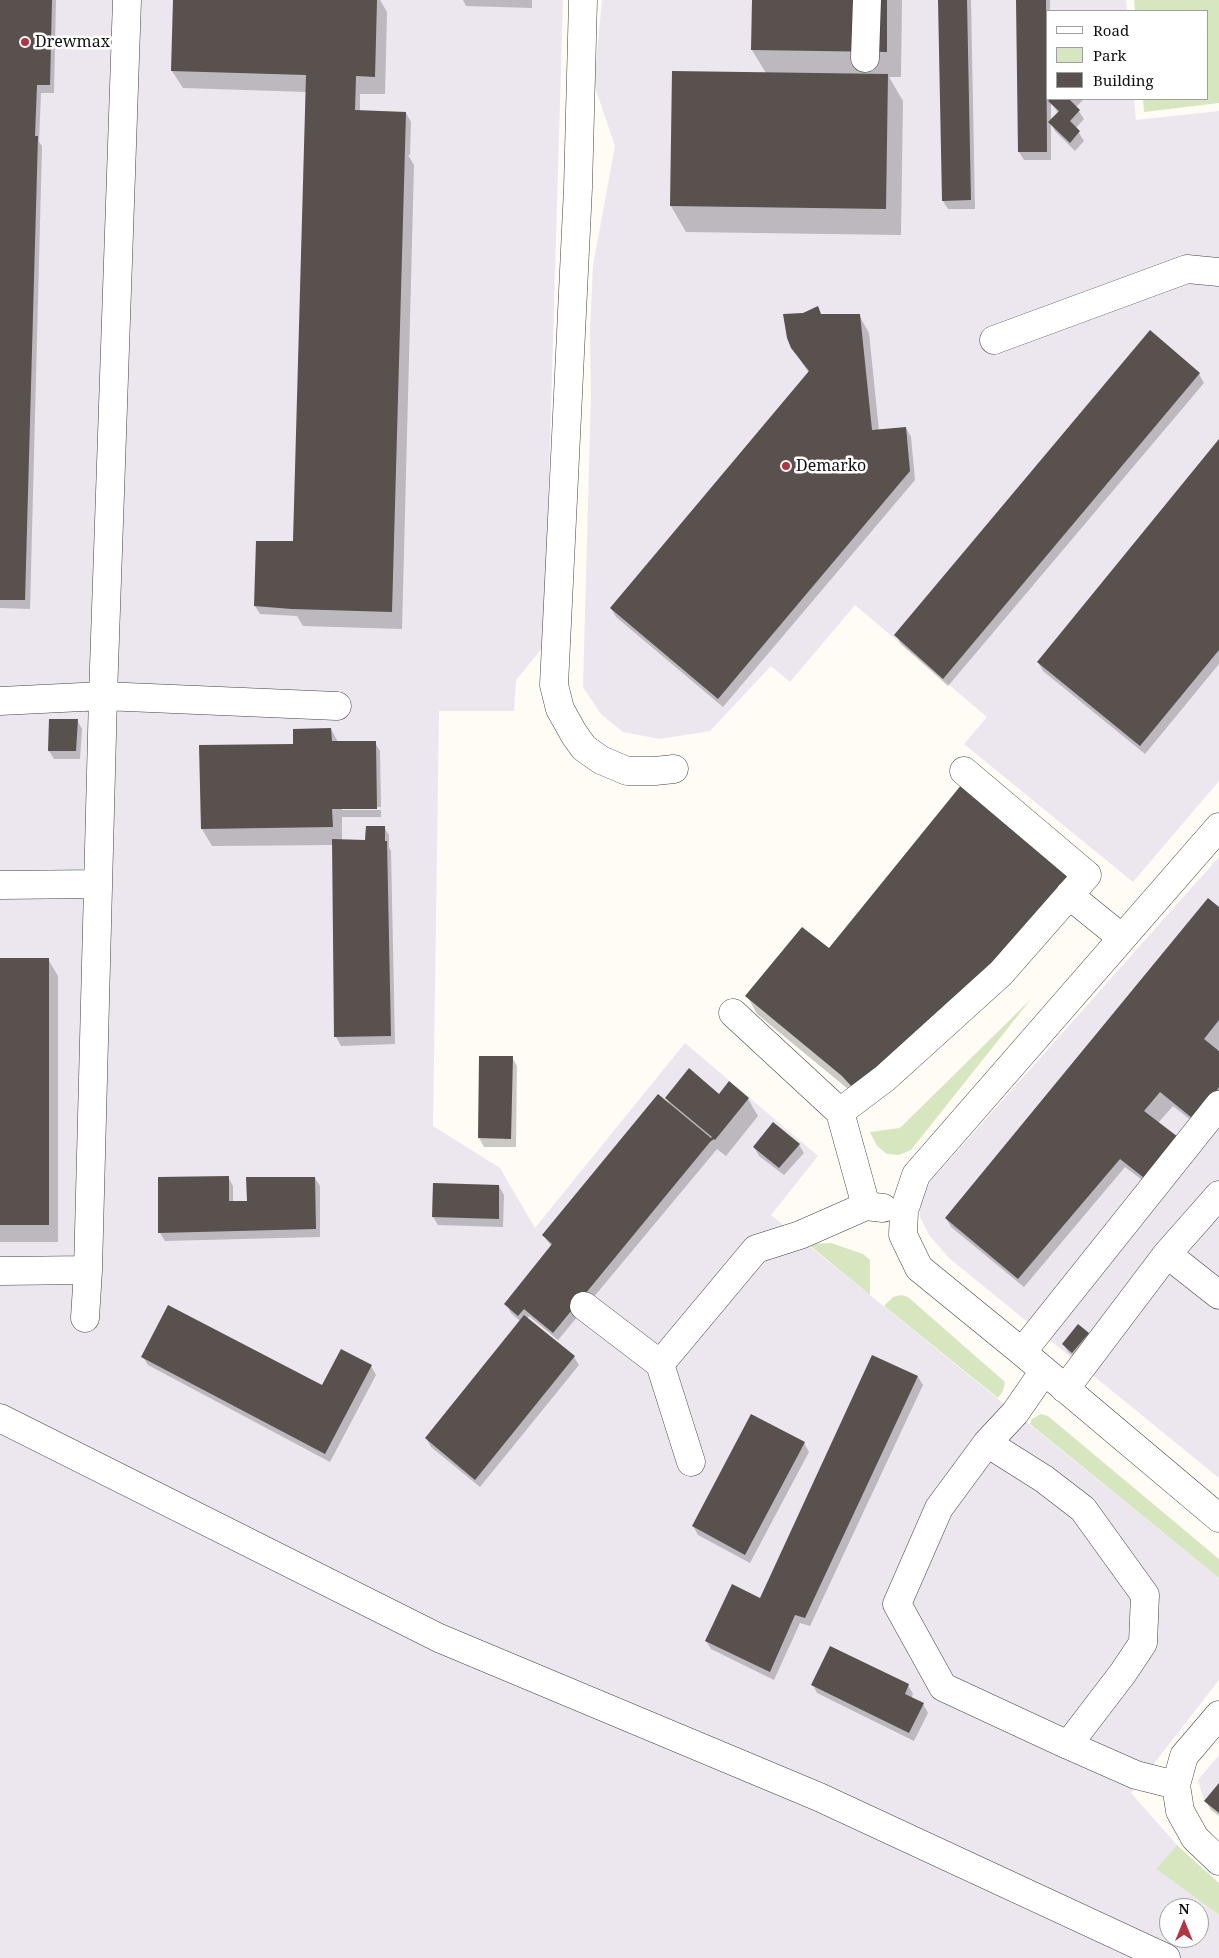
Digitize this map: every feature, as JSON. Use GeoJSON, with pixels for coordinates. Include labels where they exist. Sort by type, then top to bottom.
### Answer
{"type":"FeatureCollection","features":[{"type":"Feature","properties":{"kind":"lane"},"geometry":{"type":"LineString","coordinates":[[85,1318],[88,1270],[103,696],[127,0]]}},
{"type":"Feature","properties":{"kind":"lane"},"geometry":{"type":"LineString","coordinates":[[583,0],[578,188],[554,685],[560,709],[574,734],[584,748],[601,760],[627,771],[674,769]]}},
{"type":"Feature","properties":{"kind":"lane"},"geometry":{"type":"LineString","coordinates":[[865,58],[867,0]]}},
{"type":"Feature","properties":{"kind":"lane"},"geometry":{"type":"LineString","coordinates":[[994,340],[1188,269],[1219,272]]}},
{"type":"Feature","properties":{"kind":"lane"},"geometry":{"type":"LineString","coordinates":[[0,701],[103,696],[337,706]]}},
{"type":"Feature","properties":{"kind":"lane"},"geometry":{"type":"LineString","coordinates":[[840,1112],[885,1078],[1001,973],[1088,875],[964,770]]}},
{"type":"Feature","properties":{"kind":"lane"},"geometry":{"type":"LineString","coordinates":[[1219,827],[916,1175],[904,1211],[903,1235],[919,1268],[1219,1518]]}},
{"type":"Feature","properties":{"kind":"lane"},"geometry":{"type":"LineString","coordinates":[[0,885],[98,884]]}},
{"type":"Feature","properties":{"kind":"lane"},"geometry":{"type":"LineString","coordinates":[[1069,895],[1122,938]]}},
{"type":"Feature","properties":{"kind":"lane"},"geometry":{"type":"LineString","coordinates":[[733,1013],[840,1112],[866,1206]]}},
{"type":"Feature","properties":{"kind":"lane"},"geometry":{"type":"LineString","coordinates":[[1022,1352],[1219,1105]]}},
{"type":"Feature","properties":{"kind":"lane"},"geometry":{"type":"LineString","coordinates":[[1065,1389],[1167,1254],[1219,1195]]}},
{"type":"Feature","properties":{"kind":"lane"},"geometry":{"type":"LineString","coordinates":[[660,1364],[756,1249],[800,1235],[866,1206],[904,1211]]}},
{"type":"Feature","properties":{"kind":"lane"},"geometry":{"type":"LineString","coordinates":[[1167,1254],[1219,1295]]}},
{"type":"Feature","properties":{"kind":"lane"},"geometry":{"type":"LineString","coordinates":[[0,1271],[88,1270]]}},
{"type":"Feature","properties":{"kind":"lane"},"geometry":{"type":"LineString","coordinates":[[584,1306],[660,1364],[690,1462]]}},
{"type":"Feature","properties":{"kind":"lane"},"geometry":{"type":"LineString","coordinates":[[1044,1372],[1015,1413],[988,1444],[939,1508],[897,1604],[943,1687],[1068,1746],[1136,1775],[1176,1785]]}},
{"type":"Feature","properties":{"kind":"lane"},"geometry":{"type":"LineString","coordinates":[[0,1418],[439,1638],[819,1797],[1166,1958]]}},
{"type":"Feature","properties":{"kind":"lane"},"geometry":{"type":"LineString","coordinates":[[988,1444],[1044,1479],[1083,1510],[1145,1595],[1142,1643],[1123,1674],[1068,1746]]}},
{"type":"Feature","properties":{"kind":"lane"},"geometry":{"type":"LineString","coordinates":[[1219,1714],[1184,1756],[1176,1785],[1180,1812],[1195,1838],[1219,1861]]}},
{"type":"Feature","properties":{"kind":"shaded area"},"geometry":{"type":"Polygon","coordinates":[[[0,0],[563,0],[544,646],[516,680],[514,711],[439,711],[433,1126],[500,1168],[535,1228],[685,1043],[818,1156],[771,1215],[1219,1578],[1219,1680],[1131,1793],[1177,1845],[1156,1869],[1196,1898],[1159,1898],[1159,1948],[1209,1948],[1209,1908],[1219,1915],[1219,1958],[0,1958],[0,0]]]}},
{"type":"Feature","properties":{"kind":"shaded area"},"geometry":{"type":"Polygon","coordinates":[[[602,0],[1126,0],[1127,10],[1046,10],[1046,100],[1134,100],[1136,120],[1219,111],[1219,781],[1133,882],[964,744],[987,717],[855,605],[790,682],[771,666],[710,731],[660,739],[623,732],[601,714],[583,687],[591,395],[590,331],[593,266],[615,146],[594,84],[602,0]]]}},
{"type":"Feature","properties":{"kind":"shaded area"},"geometry":{"type":"Polygon","coordinates":[[[1219,857],[1219,1478],[949,1258],[929,1235],[920,1217],[920,1201],[929,1183],[1219,857]]]}},
{"type":"Feature","properties":{"kind":"shaded area"},"geometry":{"type":"Polygon","coordinates":[[[1219,1755],[1219,1813],[1204,1801],[1198,1780],[1219,1755]]]}},
{"type":"Feature","properties":{"kind":"green space"},"geometry":{"type":"Polygon","coordinates":[[[1134,0],[1219,0],[1219,103],[1144,112],[1143,100],[1209,100],[1209,10],[1135,10],[1134,0]]]}},
{"type":"Feature","properties":{"kind":"green space"},"geometry":{"type":"Polygon","coordinates":[[[1031,999],[911,1150],[899,1155],[887,1154],[877,1146],[870,1132],[900,1128],[1031,999]]]}},
{"type":"Feature","properties":{"kind":"green space"},"geometry":{"type":"Polygon","coordinates":[[[831,1243],[863,1254],[870,1260],[870,1295],[808,1244],[831,1243]]]}},
{"type":"Feature","properties":{"kind":"green space"},"geometry":{"type":"Polygon","coordinates":[[[901,1295],[908,1297],[1005,1382],[1003,1391],[998,1398],[884,1306],[893,1297],[901,1295]]]}},
{"type":"Feature","properties":{"kind":"green space"},"geometry":{"type":"Polygon","coordinates":[[[1041,1414],[1048,1416],[1219,1559],[1219,1578],[1030,1424],[1032,1419],[1041,1414]]]}},
{"type":"Feature","properties":{"kind":"green space"},"geometry":{"type":"Polygon","coordinates":[[[1177,1845],[1219,1883],[1219,1915],[1209,1908],[1209,1898],[1196,1898],[1156,1869],[1177,1845]]]}},
{"type":"Feature","properties":{"kind":"building"},"geometry":{"type":"Polygon","coordinates":[[[0,0],[52,0],[50,85],[37,85],[35,136],[38,136],[25,600],[0,600],[0,0]]]}},
{"type":"Feature","properties":{"kind":"building"},"geometry":{"type":"Polygon","coordinates":[[[173,0],[377,0],[375,77],[356,76],[355,110],[406,112],[392,612],[254,606],[256,541],[293,541],[306,75],[171,71],[173,0]]]}},
{"type":"Feature","properties":{"kind":"building"},"geometry":{"type":"Polygon","coordinates":[[[752,0],[887,0],[887,52],[751,50],[752,0]]]}},
{"type":"Feature","properties":{"kind":"building"},"geometry":{"type":"Polygon","coordinates":[[[938,0],[967,0],[971,200],[942,201],[938,0]]]}},
{"type":"Feature","properties":{"kind":"building"},"geometry":{"type":"Polygon","coordinates":[[[1016,0],[1046,0],[1047,152],[1018,152],[1016,0]]]}},
{"type":"Feature","properties":{"kind":"building"},"geometry":{"type":"Polygon","coordinates":[[[672,71],[888,74],[886,209],[670,206],[672,71]]]}},
{"type":"Feature","properties":{"kind":"building"},"geometry":{"type":"Polygon","coordinates":[[[1070,100],[1080,110],[1070,121],[1080,131],[1070,143],[1048,122],[1059,111],[1048,101],[1070,100]]]}},
{"type":"Feature","properties":{"kind":"building"},"geometry":{"type":"Polygon","coordinates":[[[818,306],[821,314],[860,314],[872,430],[906,427],[910,471],[718,699],[610,608],[809,371],[791,348],[787,338],[783,314],[803,313],[818,306]]]}},
{"type":"Feature","properties":{"kind":"building"},"geometry":{"type":"Polygon","coordinates":[[[1150,330],[1200,373],[943,679],[894,635],[1150,330]]]}},
{"type":"Feature","properties":{"kind":"building"},"geometry":{"type":"Polygon","coordinates":[[[1219,439],[1219,650],[1140,746],[1037,662],[1219,439]]]}},
{"type":"Feature","properties":{"kind":"building"},"geometry":{"type":"Polygon","coordinates":[[[49,719],[78,719],[76,751],[48,751],[49,719]]]}},
{"type":"Feature","properties":{"kind":"building"},"geometry":{"type":"Polygon","coordinates":[[[331,728],[332,741],[376,741],[377,809],[332,809],[333,827],[201,829],[199,745],[293,744],[293,729],[331,728]]]}},
{"type":"Feature","properties":{"kind":"building"},"geometry":{"type":"Polygon","coordinates":[[[962,784],[1075,876],[1048,907],[935,1019],[853,1088],[842,1076],[745,996],[802,927],[829,948],[962,784]]]}},
{"type":"Feature","properties":{"kind":"building"},"geometry":{"type":"Polygon","coordinates":[[[366,826],[385,826],[385,841],[387,841],[391,1036],[334,1037],[332,839],[365,840],[366,826]]]}},
{"type":"Feature","properties":{"kind":"building"},"geometry":{"type":"Polygon","coordinates":[[[1208,898],[1219,907],[1219,1020],[1204,1039],[1219,1051],[1219,1087],[1197,1122],[1160,1092],[1144,1111],[1182,1140],[1148,1181],[1120,1159],[1018,1279],[945,1218],[1208,898]]]}},
{"type":"Feature","properties":{"kind":"building"},"geometry":{"type":"Polygon","coordinates":[[[0,958],[49,958],[49,1225],[0,1225],[0,958]]]}},
{"type":"Feature","properties":{"kind":"building"},"geometry":{"type":"Polygon","coordinates":[[[479,1056],[513,1056],[511,1139],[478,1138],[479,1056]]]}},
{"type":"Feature","properties":{"kind":"building"},"geometry":{"type":"Polygon","coordinates":[[[689,1068],[719,1094],[729,1081],[749,1098],[715,1140],[710,1142],[553,1333],[524,1309],[518,1316],[504,1304],[552,1244],[542,1235],[658,1094],[712,1137],[665,1098],[689,1068]]]}},
{"type":"Feature","properties":{"kind":"building"},"geometry":{"type":"Polygon","coordinates":[[[773,1122],[800,1144],[779,1168],[753,1147],[773,1122]]]}},
{"type":"Feature","properties":{"kind":"building"},"geometry":{"type":"Polygon","coordinates":[[[229,1176],[229,1201],[247,1201],[246,1177],[315,1177],[316,1229],[158,1233],[158,1177],[229,1176]]]}},
{"type":"Feature","properties":{"kind":"building"},"geometry":{"type":"Polygon","coordinates":[[[433,1183],[499,1185],[499,1219],[432,1217],[433,1183]]]}},
{"type":"Feature","properties":{"kind":"building"},"geometry":{"type":"Polygon","coordinates":[[[168,1305],[322,1385],[341,1349],[372,1365],[325,1454],[141,1357],[168,1305]]]}},
{"type":"Feature","properties":{"kind":"building"},"geometry":{"type":"Polygon","coordinates":[[[524,1315],[575,1356],[475,1480],[425,1438],[524,1315]]]}},
{"type":"Feature","properties":{"kind":"building"},"geometry":{"type":"Polygon","coordinates":[[[1078,1324],[1089,1333],[1072,1353],[1062,1344],[1078,1324]]]}},
{"type":"Feature","properties":{"kind":"building"},"geometry":{"type":"Polygon","coordinates":[[[872,1355],[918,1376],[805,1618],[795,1615],[770,1672],[705,1641],[732,1584],[760,1598],[872,1355]]]}},
{"type":"Feature","properties":{"kind":"building"},"geometry":{"type":"Polygon","coordinates":[[[751,1414],[805,1442],[745,1555],[692,1526],[751,1414]]]}},
{"type":"Feature","properties":{"kind":"building"},"geometry":{"type":"Polygon","coordinates":[[[830,1646],[909,1684],[905,1694],[924,1703],[909,1733],[811,1685],[830,1646]]]}},
{"type":"Feature","properties":{"kind":"building"},"geometry":{"type":"Polygon","coordinates":[[[1219,1783],[1219,1813],[1204,1801],[1219,1783]]]}},
{"type":"Feature","properties":{"kind":"place","name":"Drewmax"},"geometry":{"type":"Point","coordinates":[25,42]}},
{"type":"Feature","properties":{"kind":"place","name":"Demarko"},"geometry":{"type":"Point","coordinates":[786,466]}}]}
